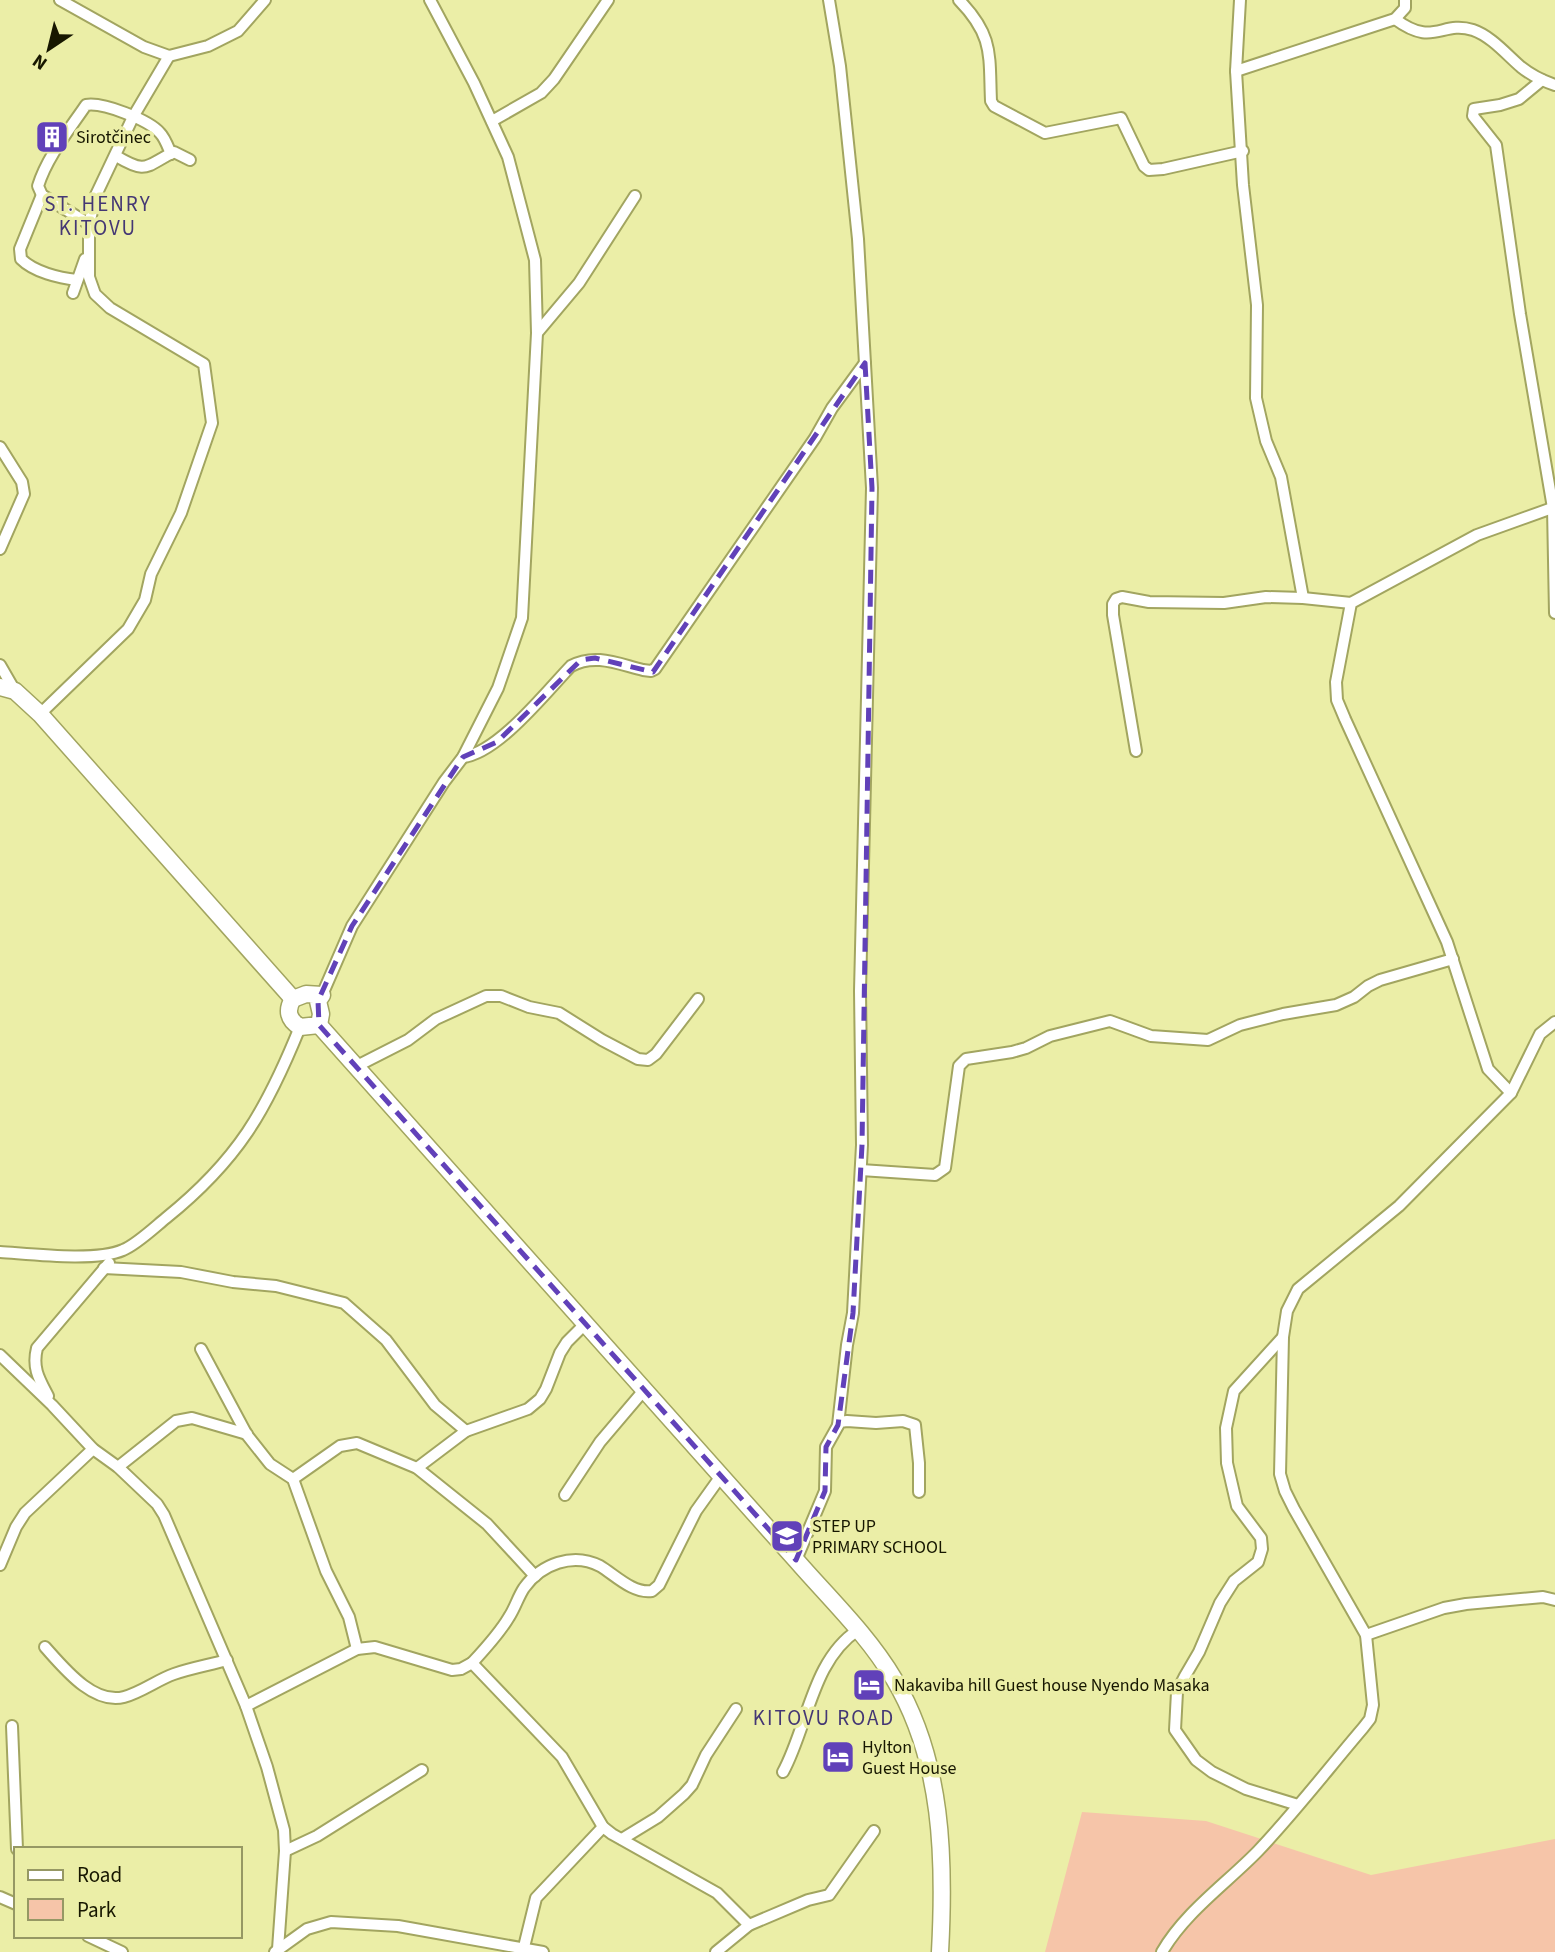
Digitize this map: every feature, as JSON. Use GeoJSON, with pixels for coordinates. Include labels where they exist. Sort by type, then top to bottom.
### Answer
{"type":"FeatureCollection","features":[{"type":"Feature","properties":{"kind":"street"},"geometry":{"type":"LineString","coordinates":[[60,0],[144,47],[169,57],[208,46],[238,31],[265,0]]}},
{"type":"Feature","properties":{"kind":"street"},"geometry":{"type":"LineString","coordinates":[[430,0],[508,157],[535,260],[537,333],[522,618],[498,688],[463,757],[352,926],[318,1001],[321,1007],[319,1026],[858,1630],[894,1678],[928,1753],[939,1820],[943,1877],[940,1952]]}},
{"type":"Feature","properties":{"kind":"street"},"geometry":{"type":"LineString","coordinates":[[492,121],[541,93],[554,79],[608,0]]}},
{"type":"Feature","properties":{"kind":"street"},"geometry":{"type":"LineString","coordinates":[[829,0],[840,66],[858,239],[872,488],[860,991],[863,1100],[861,1170],[853,1313],[838,1426]]}},
{"type":"Feature","properties":{"kind":"street"},"geometry":{"type":"LineString","coordinates":[[959,0],[973,14],[988,41],[993,106],[1018,120],[1045,133],[1121,118],[1144,166],[1149,170],[1242,151]]}},
{"type":"Feature","properties":{"kind":"street"},"geometry":{"type":"LineString","coordinates":[[1240,0],[1236,71],[1243,185],[1257,305],[1256,398],[1266,441],[1281,477],[1303,598]]}},
{"type":"Feature","properties":{"kind":"street"},"geometry":{"type":"LineString","coordinates":[[1236,71],[1395,19],[1405,8],[1405,0]]}},
{"type":"Feature","properties":{"kind":"street"},"geometry":{"type":"LineString","coordinates":[[1395,19],[1410,29],[1428,35],[1439,31],[1472,29],[1523,68],[1555,85]]}},
{"type":"Feature","properties":{"kind":"street"},"geometry":{"type":"LineString","coordinates":[[40,714],[128,629],[134,619],[145,600],[151,574],[162,547],[181,513],[212,423],[204,364],[110,308],[95,295],[89,276],[89,224],[96,195],[133,117],[169,57]]}},
{"type":"Feature","properties":{"kind":"street"},"geometry":{"type":"LineString","coordinates":[[1542,80],[1518,99],[1474,109],[1473,116],[1496,145],[1520,314],[1554,507],[1555,613]]}},
{"type":"Feature","properties":{"kind":"street"},"geometry":{"type":"LineString","coordinates":[[89,224],[42,195],[38,186],[41,176],[86,105],[107,107],[149,124],[162,134],[171,154]]}},
{"type":"Feature","properties":{"kind":"street"},"geometry":{"type":"LineString","coordinates":[[116,156],[133,166],[150,167],[174,152],[190,160]]}},
{"type":"Feature","properties":{"kind":"street"},"geometry":{"type":"LineString","coordinates":[[42,195],[20,249],[21,260],[58,278],[77,280]]}},
{"type":"Feature","properties":{"kind":"street"},"geometry":{"type":"LineString","coordinates":[[537,333],[579,283],[635,196]]}},
{"type":"Feature","properties":{"kind":"street"},"geometry":{"type":"LineString","coordinates":[[73,293],[88,253]]}},
{"type":"Feature","properties":{"kind":"street"},"geometry":{"type":"LineString","coordinates":[[463,757],[478,753],[497,742],[571,666],[581,660],[595,658],[643,670],[655,669],[865,363]]}},
{"type":"Feature","properties":{"kind":"street"},"geometry":{"type":"LineString","coordinates":[[0,447],[22,482],[24,494],[0,549]]}},
{"type":"Feature","properties":{"kind":"street"},"geometry":{"type":"LineString","coordinates":[[1136,751],[1113,615],[1116,599],[1122,597],[1149,602],[1224,603],[1266,597],[1351,603],[1478,535],[1554,507]]}},
{"type":"Feature","properties":{"kind":"street"},"geometry":{"type":"LineString","coordinates":[[1351,603],[1336,682],[1337,701],[1453,959],[1488,1069],[1511,1093]]}},
{"type":"Feature","properties":{"kind":"street"},"geometry":{"type":"LineString","coordinates":[[0,665],[7,689],[40,714],[293,999]]}},
{"type":"Feature","properties":{"kind":"street"},"geometry":{"type":"LineString","coordinates":[[861,1170],[935,1175],[942,1172],[945,1168],[959,1066],[966,1059],[1019,1050],[1050,1036],[1110,1021],[1151,1036],[1208,1040],[1240,1025],[1336,1004],[1354,997],[1380,980],[1453,959]]}},
{"type":"Feature","properties":{"kind":"street"},"geometry":{"type":"LineString","coordinates":[[319,1026],[300,1027],[290,1018],[288,1012],[293,999],[306,994],[322,995]]}},
{"type":"Feature","properties":{"kind":"street"},"geometry":{"type":"LineString","coordinates":[[355,1067],[408,1040],[436,1019],[486,996],[501,996],[529,1007],[559,1013],[638,1059],[648,1060],[656,1054],[698,999]]}},
{"type":"Feature","properties":{"kind":"street"},"geometry":{"type":"LineString","coordinates":[[1162,1952],[1186,1920],[1259,1850],[1298,1805],[1370,1719],[1373,1705],[1366,1635],[1284,1492],[1280,1474],[1283,1337],[1287,1311],[1297,1289],[1399,1206],[1511,1093],[1540,1034],[1555,1022]]}},
{"type":"Feature","properties":{"kind":"street"},"geometry":{"type":"LineString","coordinates":[[52,1405],[36,1373],[34,1359],[37,1348],[104,1268],[209,1180],[239,1147],[268,1101],[300,1027]]}},
{"type":"Feature","properties":{"kind":"street"},"geometry":{"type":"LineString","coordinates":[[0,1252],[72,1256],[123,1250]]}},
{"type":"Feature","properties":{"kind":"street"},"geometry":{"type":"LineString","coordinates":[[104,1268],[181,1272],[233,1282],[276,1286],[344,1303],[386,1340],[435,1405],[466,1431]]}},
{"type":"Feature","properties":{"kind":"street"},"geometry":{"type":"LineString","coordinates":[[417,1468],[453,1438],[528,1409],[540,1399],[560,1353],[586,1323]]}},
{"type":"Feature","properties":{"kind":"street"},"geometry":{"type":"LineString","coordinates":[[1283,1337],[1234,1391],[1226,1428],[1227,1463],[1237,1506],[1261,1538],[1262,1549],[1258,1562],[1234,1581],[1220,1603],[1199,1652],[1177,1692],[1175,1730],[1196,1760],[1212,1772],[1246,1789],[1298,1805]]}},
{"type":"Feature","properties":{"kind":"street"},"geometry":{"type":"LineString","coordinates":[[201,1349],[247,1434],[270,1464],[293,1479],[326,1571],[349,1617],[357,1649]]}},
{"type":"Feature","properties":{"kind":"street"},"geometry":{"type":"LineString","coordinates":[[0,1355],[93,1449],[118,1467],[164,1514],[246,1706],[267,1767],[284,1830],[285,1850],[276,1951]]}},
{"type":"Feature","properties":{"kind":"street"},"geometry":{"type":"LineString","coordinates":[[565,1494],[600,1442],[645,1389]]}},
{"type":"Feature","properties":{"kind":"street"},"geometry":{"type":"LineString","coordinates":[[118,1467],[183,1418],[192,1418],[247,1434]]}},
{"type":"Feature","properties":{"kind":"street"},"geometry":{"type":"LineString","coordinates":[[796,1560],[825,1491],[826,1447],[840,1422],[903,1421],[915,1425],[919,1492]]}},
{"type":"Feature","properties":{"kind":"street"},"geometry":{"type":"LineString","coordinates":[[293,1479],[341,1446],[357,1443],[417,1468],[487,1524],[535,1576]]}},
{"type":"Feature","properties":{"kind":"street"},"geometry":{"type":"LineString","coordinates":[[0,1565],[25,1513],[93,1449]]}},
{"type":"Feature","properties":{"kind":"street"},"geometry":{"type":"LineString","coordinates":[[246,1706],[357,1649],[375,1647],[452,1670],[461,1669],[472,1663],[500,1630],[524,1588],[535,1576],[566,1560],[580,1559],[598,1565],[638,1590],[652,1591],[659,1584],[696,1510],[721,1476]]}},
{"type":"Feature","properties":{"kind":"street"},"geometry":{"type":"LineString","coordinates":[[1366,1635],[1444,1608],[1543,1597],[1555,1600]]}},
{"type":"Feature","properties":{"kind":"street"},"geometry":{"type":"LineString","coordinates":[[783,1772],[798,1741],[814,1689],[844,1640],[858,1630]]}},
{"type":"Feature","properties":{"kind":"street"},"geometry":{"type":"LineString","coordinates":[[45,1647],[73,1679],[90,1690],[113,1698],[125,1697],[173,1674],[227,1660]]}},
{"type":"Feature","properties":{"kind":"street"},"geometry":{"type":"LineString","coordinates":[[472,1663],[562,1757],[603,1827],[717,1893],[749,1925]]}},
{"type":"Feature","properties":{"kind":"street"},"geometry":{"type":"LineString","coordinates":[[622,1839],[657,1816],[692,1785],[706,1755],[736,1709]]}},
{"type":"Feature","properties":{"kind":"street"},"geometry":{"type":"LineString","coordinates":[[12,1726],[17,1847]]}},
{"type":"Feature","properties":{"kind":"street"},"geometry":{"type":"LineString","coordinates":[[285,1850],[317,1836],[422,1770]]}},
{"type":"Feature","properties":{"kind":"street"},"geometry":{"type":"LineString","coordinates":[[524,1947],[536,1898],[603,1827]]}},
{"type":"Feature","properties":{"kind":"street"},"geometry":{"type":"LineString","coordinates":[[716,1952],[749,1925],[808,1900],[829,1895],[874,1831]]}},
{"type":"Feature","properties":{"kind":"street"},"geometry":{"type":"LineString","coordinates":[[276,1951],[307,1929],[331,1922],[398,1926],[543,1952]]}},
{"type":"Feature","properties":{"kind":"street"},"geometry":{"type":"LineString","coordinates":[[92,1938],[122,1952]]}},
{"type":"Feature","properties":{"kind":"highlighted area"},"geometry":{"type":"Polygon","coordinates":[[[865,363],[872,488],[862,1145],[853,1313],[838,1425],[826,1447],[825,1491],[796,1560],[319,1025],[318,1001],[352,926],[463,757],[497,742],[581,660],[595,658],[653,672],[865,363]]]}},
{"type":"Feature","properties":{"kind":"green space"},"geometry":{"type":"Polygon","coordinates":[[[1082,1812],[1206,1821],[1371,1875],[1555,1839],[1555,1952],[1045,1952],[1082,1812]]]}},
{"type":"Feature","properties":{"kind":"place","name":"Sirotčinec"},"geometry":{"type":"Point","coordinates":[52,137]}},
{"type":"Feature","properties":{"kind":"place","name":"STEP UP PRIMARY SCHOOL"},"geometry":{"type":"Point","coordinates":[787,1536]}},
{"type":"Feature","properties":{"kind":"place","name":"Nakaviba hill Guest house Nyendo Masaka"},"geometry":{"type":"Point","coordinates":[869,1685]}},
{"type":"Feature","properties":{"kind":"place","name":"Hylton Guest House"},"geometry":{"type":"Point","coordinates":[838,1757]}},
{"type":"Feature","properties":{"kind":"district","name":"ST. HENRY KITOVU"},"geometry":{"type":"Point","coordinates":[98,216]}},
{"type":"Feature","properties":{"kind":"district","name":"KITOVU ROAD"},"geometry":{"type":"Point","coordinates":[824,1718]}}]}
